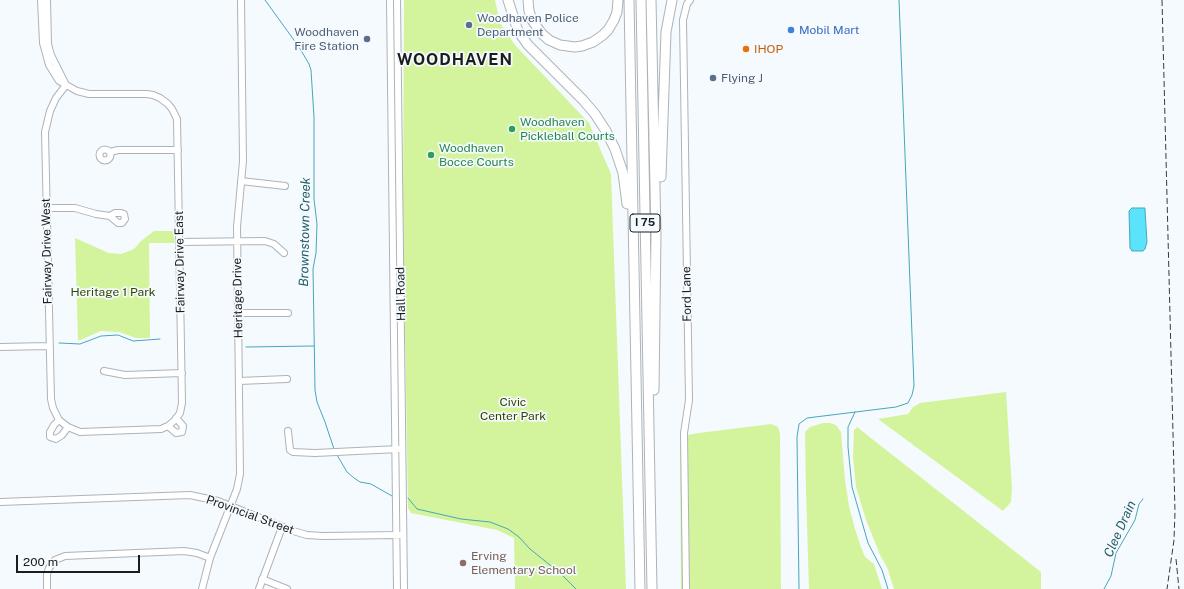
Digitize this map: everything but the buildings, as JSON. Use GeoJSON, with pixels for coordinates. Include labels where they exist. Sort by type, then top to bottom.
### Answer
{"type":"FeatureCollection","features":[{"type":"Feature","properties":{"kind":"highway"},"geometry":{"type":"LineString","coordinates":[[508,0],[518,30],[528,45],[589,107],[602,124],[611,141],[623,173],[626,196],[629,253],[633,266]]}},
{"type":"Feature","properties":{"kind":"highway"},"geometry":{"type":"LineString","coordinates":[[528,0],[532,20],[542,34],[549,40],[560,45],[575,47],[593,42],[608,30],[616,16],[618,0]]}},
{"type":"Feature","properties":{"kind":"highway","name":"I 75"},"geometry":{"type":"LineString","coordinates":[[629,0],[640,589]]}},
{"type":"Feature","properties":{"kind":"highway","name":"I 75"},"geometry":{"type":"LineString","coordinates":[[641,0],[652,589]]}},
{"type":"Feature","properties":{"kind":"highway"},"geometry":{"type":"LineString","coordinates":[[650,445],[653,436],[654,422],[656,234],[651,0]]}},
{"type":"Feature","properties":{"kind":"highway"},"geometry":{"type":"LineString","coordinates":[[656,234],[659,225],[666,32],[672,0]]}},
{"type":"Feature","properties":{"kind":"street"},"geometry":{"type":"LineString","coordinates":[[41,0],[51,55],[66,85]]}},
{"type":"Feature","properties":{"kind":"street"},"geometry":{"type":"LineString","coordinates":[[45,24],[47,0]]}},
{"type":"Feature","properties":{"kind":"street","name":"Heritage Drive"},"geometry":{"type":"LineString","coordinates":[[202,589],[210,558],[231,506],[240,474],[237,218],[243,161],[242,0]]}},
{"type":"Feature","properties":{"kind":"street","name":"Hall Road"},"geometry":{"type":"LineString","coordinates":[[390,0],[397,589]]}},
{"type":"Feature","properties":{"kind":"street","name":"Hall Road"},"geometry":{"type":"LineString","coordinates":[[397,0],[404,589]]}},
{"type":"Feature","properties":{"kind":"street","name":"Ford Lane"},"geometry":{"type":"LineString","coordinates":[[686,589],[684,433],[689,400],[683,20],[687,4],[690,0]]}},
{"type":"Feature","properties":{"kind":"street"},"geometry":{"type":"LineString","coordinates":[[390,18],[397,18]]}},
{"type":"Feature","properties":{"kind":"street"},"geometry":{"type":"LineString","coordinates":[[391,78],[398,78]]}},
{"type":"Feature","properties":{"kind":"street","name":"Fairway Drive East"},"geometry":{"type":"LineString","coordinates":[[66,85],[77,91],[89,94],[147,94],[157,96],[166,102],[177,118],[182,373],[182,403],[180,413],[172,422],[157,430],[87,432],[76,431],[68,427]]}},
{"type":"Feature","properties":{"kind":"street","name":"Fairway Drive West"},"geometry":{"type":"LineString","coordinates":[[59,420],[51,403],[45,137],[46,125],[52,106],[66,85]]}},
{"type":"Feature","properties":{"kind":"street"},"geometry":{"type":"LineString","coordinates":[[110,152],[118,150],[178,150]]}},
{"type":"Feature","properties":{"kind":"street"},"geometry":{"type":"LineString","coordinates":[[392,174],[399,174]]}},
{"type":"Feature","properties":{"kind":"street"},"geometry":{"type":"LineString","coordinates":[[241,181],[285,186]]}},
{"type":"Feature","properties":{"kind":"street"},"geometry":{"type":"LineString","coordinates":[[46,208],[72,208],[110,216]]}},
{"type":"Feature","properties":{"kind":"street"},"geometry":{"type":"LineString","coordinates":[[180,242],[265,242],[274,244],[284,253]]}},
{"type":"Feature","properties":{"kind":"street"},"geometry":{"type":"LineString","coordinates":[[393,260],[400,259]]}},
{"type":"Feature","properties":{"kind":"street"},"geometry":{"type":"LineString","coordinates":[[238,313],[288,313]]}},
{"type":"Feature","properties":{"kind":"street"},"geometry":{"type":"LineString","coordinates":[[0,347],[50,346]]}},
{"type":"Feature","properties":{"kind":"street"},"geometry":{"type":"LineString","coordinates":[[104,371],[125,375],[182,373]]}},
{"type":"Feature","properties":{"kind":"street"},"geometry":{"type":"LineString","coordinates":[[239,381],[287,380]]}},
{"type":"Feature","properties":{"kind":"street"},"geometry":{"type":"LineString","coordinates":[[59,420],[68,427],[62,435],[56,439],[50,437],[50,432],[59,420]]}},
{"type":"Feature","properties":{"kind":"street"},"geometry":{"type":"LineString","coordinates":[[288,431],[290,450],[293,452],[315,453],[403,449]]}},
{"type":"Feature","properties":{"kind":"street","name":"Provincial Street"},"geometry":{"type":"LineString","coordinates":[[0,502],[190,495],[210,498],[299,533],[315,536],[404,535]]}},
{"type":"Feature","properties":{"kind":"street"},"geometry":{"type":"LineString","coordinates":[[259,589],[282,526]]}},
{"type":"Feature","properties":{"kind":"street"},"geometry":{"type":"LineString","coordinates":[[47,589],[47,574],[52,564],[58,558],[65,556],[184,551],[197,553],[210,558]]}},
{"type":"Feature","properties":{"kind":"street"},"geometry":{"type":"LineString","coordinates":[[262,579],[287,589]]}},
{"type":"Feature","properties":{"kind":"green space","name":"Civic Center Park"},"geometry":{"type":"Polygon","coordinates":[[[404,0],[495,0],[500,23],[515,45],[589,123],[611,174],[626,589],[515,589],[514,538],[497,530],[411,513],[408,508],[403,206],[404,0]]]}},
{"type":"Feature","properties":{"kind":"green space","name":"Heritage 1 Park"},"geometry":{"type":"Polygon","coordinates":[[[154,231],[173,231],[175,243],[149,243],[150,338],[136,338],[119,332],[101,331],[78,341],[75,238],[109,253],[121,254],[134,249],[141,241],[154,231]]]}},
{"type":"Feature","properties":{"kind":"green space"},"geometry":{"type":"Polygon","coordinates":[[[1006,392],[1012,488],[1011,502],[1003,511],[878,419],[908,414],[913,407],[920,403],[1006,392]]]}},
{"type":"Feature","properties":{"kind":"green space"},"geometry":{"type":"Polygon","coordinates":[[[823,423],[836,425],[841,432],[845,480],[849,506],[855,529],[865,557],[874,564],[882,589],[809,589],[805,432],[810,427],[823,423]]]}},
{"type":"Feature","properties":{"kind":"green space"},"geometry":{"type":"Polygon","coordinates":[[[771,424],[778,427],[780,434],[781,589],[681,589],[680,445],[682,439],[687,435],[771,424]]]}},
{"type":"Feature","properties":{"kind":"green space"},"geometry":{"type":"Polygon","coordinates":[[[857,427],[1041,572],[1041,589],[894,589],[887,567],[881,557],[866,520],[856,487],[853,457],[854,430],[857,427]]]}},
{"type":"Feature","properties":{"kind":"water"},"geometry":{"type":"Polygon","coordinates":[[[1132,208],[1145,208],[1147,242],[1143,251],[1132,251],[1130,248],[1129,211],[1132,208]]]}},
{"type":"Feature","properties":{"kind":"waterway","name":"Brownstown Creek"},"geometry":{"type":"LineString","coordinates":[[265,0],[299,47],[311,70],[314,117],[314,199],[317,224],[316,253],[313,269],[315,390],[317,402],[334,449]]}},
{"type":"Feature","properties":{"kind":"waterway"},"geometry":{"type":"LineString","coordinates":[[799,589],[797,437],[799,424],[807,418],[896,407],[908,403],[914,386],[899,0]]}},
{"type":"Feature","properties":{"kind":"waterway"},"geometry":{"type":"LineString","coordinates":[[59,343],[80,344],[101,336],[118,335],[133,341],[160,339]]}},
{"type":"Feature","properties":{"kind":"waterway"},"geometry":{"type":"LineString","coordinates":[[246,347],[314,346]]}},
{"type":"Feature","properties":{"kind":"waterway"},"geometry":{"type":"LineString","coordinates":[[855,412],[848,427],[848,447],[852,487],[868,543],[882,570],[888,589]]}},
{"type":"Feature","properties":{"kind":"waterway","name":"Brownstown Creek"},"geometry":{"type":"LineString","coordinates":[[337,455],[347,472],[354,478],[360,482],[371,484],[392,496]]}},
{"type":"Feature","properties":{"kind":"waterway","name":"Brownstown Creek"},"geometry":{"type":"LineString","coordinates":[[408,498],[417,509],[461,519],[490,522],[508,529],[560,573],[576,589]]}},
{"type":"Feature","properties":{"kind":"waterway","name":"Clee Drain"},"geometry":{"type":"LineString","coordinates":[[1104,589],[1111,576],[1116,553],[1135,520],[1139,504],[1143,499]]}},
{"type":"Feature","properties":{"kind":"railway"},"geometry":{"type":"LineString","coordinates":[[1162,0],[1175,512],[1174,540],[1167,589]]}},
{"type":"Feature","properties":{"kind":"railway"},"geometry":{"type":"LineString","coordinates":[[1176,559],[1179,589]]}},
{"type":"Feature","properties":{"kind":"place","name":"Woodhaven Police Department"},"geometry":{"type":"Point","coordinates":[469,25]}},
{"type":"Feature","properties":{"kind":"place","name":"Mobil Mart"},"geometry":{"type":"Point","coordinates":[791,30]}},
{"type":"Feature","properties":{"kind":"place","name":"Woodhaven Fire Station"},"geometry":{"type":"Point","coordinates":[367,39]}},
{"type":"Feature","properties":{"kind":"place","name":"IHOP"},"geometry":{"type":"Point","coordinates":[746,49]}},
{"type":"Feature","properties":{"kind":"place","name":"Flying J"},"geometry":{"type":"Point","coordinates":[713,78]}},
{"type":"Feature","properties":{"kind":"place","name":"Woodhaven Pickleball Courts"},"geometry":{"type":"Point","coordinates":[512,129]}},
{"type":"Feature","properties":{"kind":"place","name":"Woodhaven Bocce Courts"},"geometry":{"type":"Point","coordinates":[431,155]}},
{"type":"Feature","properties":{"kind":"place","name":"Erving Elementary School"},"geometry":{"type":"Point","coordinates":[463,563]}},
{"type":"Feature","properties":{"kind":"district","name":"WOODHAVEN"},"geometry":{"type":"Point","coordinates":[455,60]}}]}
